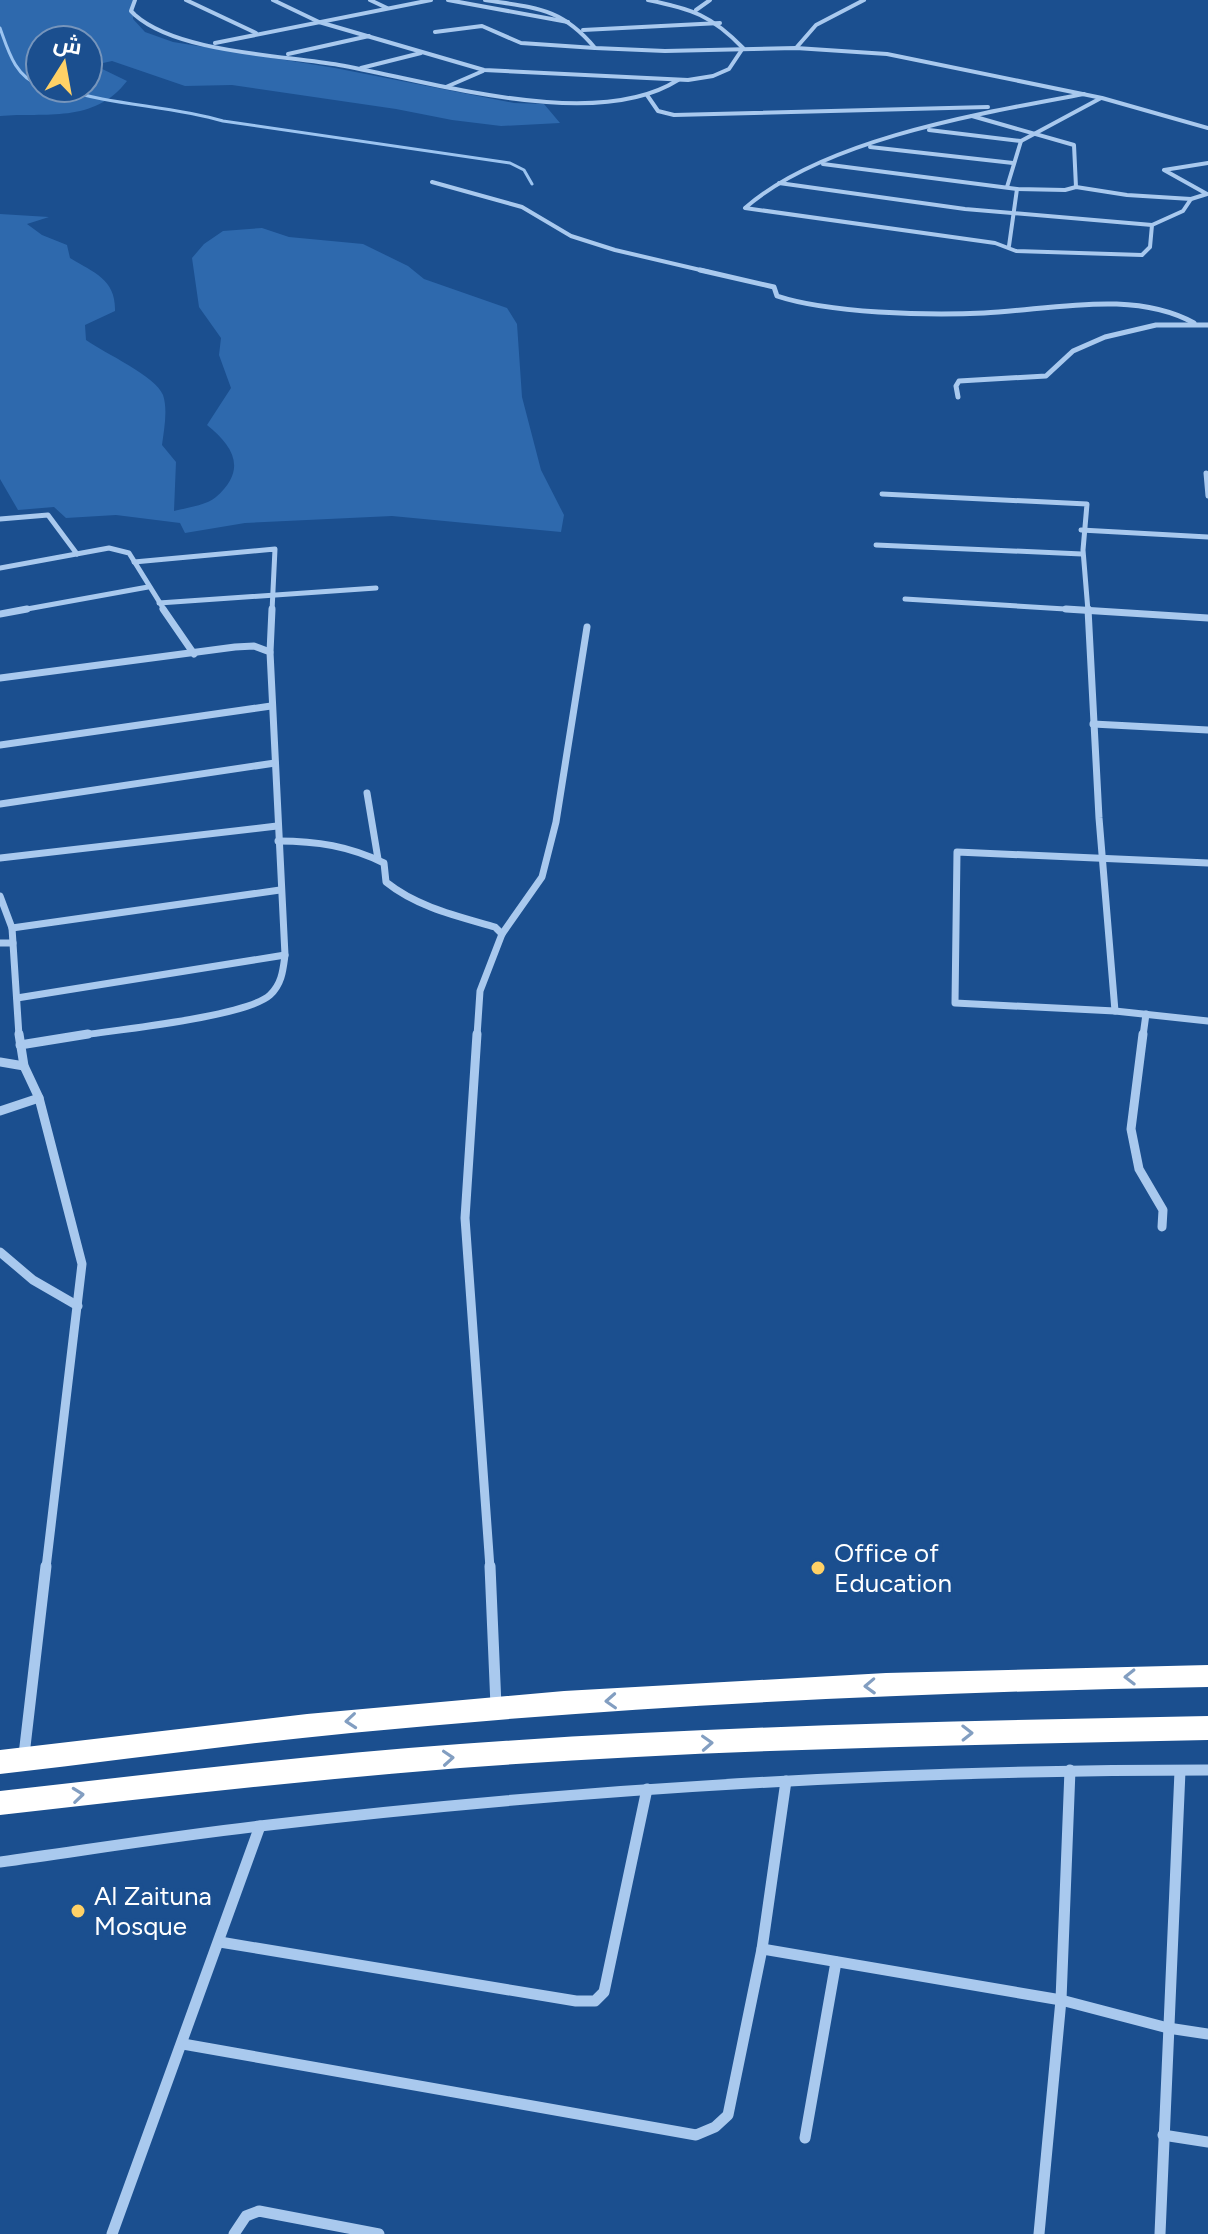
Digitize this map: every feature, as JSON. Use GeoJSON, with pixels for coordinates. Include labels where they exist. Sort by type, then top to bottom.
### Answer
{"type":"FeatureCollection","features":[{"type":"Feature","properties":{"kind":"highway"},"geometry":{"type":"LineString","coordinates":[[12,1761],[351,1721],[809,1689],[1208,1676]]}},
{"type":"Feature","properties":{"kind":"highway"},"geometry":{"type":"LineString","coordinates":[[0,1803],[356,1764],[577,1750],[833,1736],[1208,1728]]}},
{"type":"Feature","properties":{"kind":"street"},"geometry":{"type":"LineString","coordinates":[[135,0],[131,11],[138,20],[174,38],[529,101],[647,95],[668,89],[679,80]]}},
{"type":"Feature","properties":{"kind":"street"},"geometry":{"type":"LineString","coordinates":[[186,0],[256,33]]}},
{"type":"Feature","properties":{"kind":"street"},"geometry":{"type":"LineString","coordinates":[[273,0],[319,22],[484,70],[679,80],[717,76],[736,63],[743,48]]}},
{"type":"Feature","properties":{"kind":"street"},"geometry":{"type":"LineString","coordinates":[[370,0],[387,8]]}},
{"type":"Feature","properties":{"kind":"street"},"geometry":{"type":"LineString","coordinates":[[210,44],[431,0]]}},
{"type":"Feature","properties":{"kind":"street"},"geometry":{"type":"LineString","coordinates":[[448,0],[573,23]]}},
{"type":"Feature","properties":{"kind":"street"},"geometry":{"type":"LineString","coordinates":[[485,0],[562,15],[583,30],[595,48]]}},
{"type":"Feature","properties":{"kind":"street"},"geometry":{"type":"LineString","coordinates":[[539,0],[543,9]]}},
{"type":"Feature","properties":{"kind":"street"},"geometry":{"type":"LineString","coordinates":[[648,0],[696,10],[720,23],[743,48]]}},
{"type":"Feature","properties":{"kind":"street"},"geometry":{"type":"LineString","coordinates":[[696,10],[710,0]]}},
{"type":"Feature","properties":{"kind":"street"},"geometry":{"type":"LineString","coordinates":[[796,48],[811,29],[833,14],[864,0]]}},
{"type":"Feature","properties":{"kind":"street"},"geometry":{"type":"LineString","coordinates":[[583,30],[720,23]]}},
{"type":"Feature","properties":{"kind":"street"},"geometry":{"type":"LineString","coordinates":[[435,32],[482,26],[521,43],[665,51],[796,48],[910,57],[1102,98],[1208,128]]}},
{"type":"Feature","properties":{"kind":"street"},"geometry":{"type":"LineString","coordinates":[[281,56],[370,36]]}},
{"type":"Feature","properties":{"kind":"street"},"geometry":{"type":"LineString","coordinates":[[358,69],[422,52]]}},
{"type":"Feature","properties":{"kind":"street"},"geometry":{"type":"LineString","coordinates":[[446,87],[484,70]]}},
{"type":"Feature","properties":{"kind":"street"},"geometry":{"type":"LineString","coordinates":[[1084,94],[1005,107],[866,146],[778,183],[745,208],[1009,246],[1016,251],[1142,255],[1150,247],[1152,225]]}},
{"type":"Feature","properties":{"kind":"street"},"geometry":{"type":"LineString","coordinates":[[647,95],[658,111],[674,115],[1005,107]]}},
{"type":"Feature","properties":{"kind":"street"},"geometry":{"type":"LineString","coordinates":[[1007,187],[1021,141],[1102,98]]}},
{"type":"Feature","properties":{"kind":"street"},"geometry":{"type":"LineString","coordinates":[[971,116],[1074,145],[1076,187]]}},
{"type":"Feature","properties":{"kind":"street"},"geometry":{"type":"LineString","coordinates":[[925,130],[1021,141]]}},
{"type":"Feature","properties":{"kind":"street"},"geometry":{"type":"LineString","coordinates":[[866,146],[1013,163]]}},
{"type":"Feature","properties":{"kind":"street"},"geometry":{"type":"LineString","coordinates":[[822,164],[1017,189],[1065,190],[1076,187],[1127,195],[1191,199],[1207,194],[1164,170],[1208,163]]}},
{"type":"Feature","properties":{"kind":"street"},"geometry":{"type":"LineString","coordinates":[[432,182],[522,207],[571,236],[672,266],[774,287],[777,296],[792,301],[955,314],[1061,306],[1135,307],[1165,310],[1187,317],[1194,323]]}},
{"type":"Feature","properties":{"kind":"street"},"geometry":{"type":"LineString","coordinates":[[778,183],[848,195],[1014,215],[1152,225],[1183,211],[1191,199]]}},
{"type":"Feature","properties":{"kind":"street"},"geometry":{"type":"LineString","coordinates":[[1009,246],[1017,189]]}},
{"type":"Feature","properties":{"kind":"street"},"geometry":{"type":"LineString","coordinates":[[958,397],[956,386],[959,381],[1046,376],[1054,372],[1063,357],[1115,335],[1147,326],[1208,325]]}},
{"type":"Feature","properties":{"kind":"street"},"geometry":{"type":"LineString","coordinates":[[1206,473],[1208,496]]}},
{"type":"Feature","properties":{"kind":"street"},"geometry":{"type":"LineString","coordinates":[[882,494],[1087,504],[1081,530],[1082,554],[1089,609],[1093,724],[1115,1011]]}},
{"type":"Feature","properties":{"kind":"street"},"geometry":{"type":"LineString","coordinates":[[0,519],[48,515],[77,554]]}},
{"type":"Feature","properties":{"kind":"street"},"geometry":{"type":"LineString","coordinates":[[1081,530],[1208,537]]}},
{"type":"Feature","properties":{"kind":"street"},"geometry":{"type":"LineString","coordinates":[[876,545],[1082,554]]}},
{"type":"Feature","properties":{"kind":"street"},"geometry":{"type":"LineString","coordinates":[[0,568],[109,548],[129,553],[148,587],[194,654]]}},
{"type":"Feature","properties":{"kind":"street"},"geometry":{"type":"LineString","coordinates":[[20,1045],[250,1007],[265,1000],[284,977],[271,706],[275,549],[134,562]]}},
{"type":"Feature","properties":{"kind":"street"},"geometry":{"type":"LineString","coordinates":[[0,614],[148,587]]}},
{"type":"Feature","properties":{"kind":"street"},"geometry":{"type":"LineString","coordinates":[[159,603],[376,588]]}},
{"type":"Feature","properties":{"kind":"street"},"geometry":{"type":"LineString","coordinates":[[905,599],[1208,618]]}},
{"type":"Feature","properties":{"kind":"street"},"geometry":{"type":"LineString","coordinates":[[496,1711],[491,1584],[465,1218],[480,991],[502,934],[542,877],[556,822],[587,627]]}},
{"type":"Feature","properties":{"kind":"street"},"geometry":{"type":"LineString","coordinates":[[0,678],[254,646],[270,652]]}},
{"type":"Feature","properties":{"kind":"street"},"geometry":{"type":"LineString","coordinates":[[0,745],[271,706]]}},
{"type":"Feature","properties":{"kind":"street"},"geometry":{"type":"LineString","coordinates":[[1093,724],[1208,730]]}},
{"type":"Feature","properties":{"kind":"street"},"geometry":{"type":"LineString","coordinates":[[0,804],[275,763]]}},
{"type":"Feature","properties":{"kind":"street"},"geometry":{"type":"LineString","coordinates":[[367,793],[378,859]]}},
{"type":"Feature","properties":{"kind":"street"},"geometry":{"type":"LineString","coordinates":[[0,858],[277,826]]}},
{"type":"Feature","properties":{"kind":"street"},"geometry":{"type":"LineString","coordinates":[[278,841],[313,840],[347,844],[384,863],[386,882],[402,895],[495,927],[502,934]]}},
{"type":"Feature","properties":{"kind":"street"},"geometry":{"type":"LineString","coordinates":[[1208,863],[957,852],[955,1003],[1115,1011],[1208,1021]]}},
{"type":"Feature","properties":{"kind":"street"},"geometry":{"type":"LineString","coordinates":[[12,928],[280,890]]}},
{"type":"Feature","properties":{"kind":"street"},"geometry":{"type":"LineString","coordinates":[[0,896],[12,928],[24,1066],[39,1098],[78,1236],[82,1264],[12,1761]]}},
{"type":"Feature","properties":{"kind":"street"},"geometry":{"type":"LineString","coordinates":[[0,943],[13,943]]}},
{"type":"Feature","properties":{"kind":"street"},"geometry":{"type":"LineString","coordinates":[[17,998],[285,955]]}},
{"type":"Feature","properties":{"kind":"street"},"geometry":{"type":"LineString","coordinates":[[1146,1014],[1131,1129],[1139,1169],[1163,1210],[1162,1227]]}},
{"type":"Feature","properties":{"kind":"street"},"geometry":{"type":"LineString","coordinates":[[0,1062],[24,1066]]}},
{"type":"Feature","properties":{"kind":"street"},"geometry":{"type":"LineString","coordinates":[[0,1111],[39,1098]]}},
{"type":"Feature","properties":{"kind":"street"},"geometry":{"type":"LineString","coordinates":[[0,1252],[33,1280],[78,1306]]}},
{"type":"Feature","properties":{"kind":"street"},"geometry":{"type":"LineString","coordinates":[[1039,2234],[1061,2000],[1070,1770]]}},
{"type":"Feature","properties":{"kind":"street"},"geometry":{"type":"LineString","coordinates":[[0,1862],[260,1826],[647,1789],[1070,1770],[1208,1770]]}},
{"type":"Feature","properties":{"kind":"street"},"geometry":{"type":"LineString","coordinates":[[1160,2234],[1180,1771]]}},
{"type":"Feature","properties":{"kind":"street"},"geometry":{"type":"LineString","coordinates":[[183,2044],[696,2135],[715,2127],[728,2115],[762,1949],[786,1781]]}},
{"type":"Feature","properties":{"kind":"street"},"geometry":{"type":"LineString","coordinates":[[220,1942],[576,2001],[595,2001],[604,1992],[647,1789]]}},
{"type":"Feature","properties":{"kind":"street"},"geometry":{"type":"LineString","coordinates":[[112,2234],[260,1826]]}},
{"type":"Feature","properties":{"kind":"street"},"geometry":{"type":"LineString","coordinates":[[762,1949],[1061,2000],[1168,2028],[1208,2034]]}},
{"type":"Feature","properties":{"kind":"street"},"geometry":{"type":"LineString","coordinates":[[805,2138],[836,1962]]}},
{"type":"Feature","properties":{"kind":"street"},"geometry":{"type":"LineString","coordinates":[[1163,2135],[1208,2142]]}},
{"type":"Feature","properties":{"kind":"street"},"geometry":{"type":"LineString","coordinates":[[234,2234],[246,2216],[259,2211],[379,2234]]}},
{"type":"Feature","properties":{"kind":"shaded area"},"geometry":{"type":"Polygon","coordinates":[[[0,0],[134,0],[133,19],[145,32],[173,42],[335,68],[514,103],[544,104],[560,123],[501,126],[232,85],[185,86],[112,61],[104,63],[104,24],[24,24],[24,104],[100,104],[51,115],[0,116],[0,0]]]}},
{"type":"Feature","properties":{"kind":"shaded area"},"geometry":{"type":"Polygon","coordinates":[[[104,70],[127,81],[104,101],[104,70]]]}},
{"type":"Feature","properties":{"kind":"shaded area"},"geometry":{"type":"Polygon","coordinates":[[[0,214],[49,217],[27,224],[42,235],[67,245],[70,258],[108,285],[115,311],[85,325],[86,340],[151,380],[163,395],[162,445],[176,462],[174,511],[212,500],[226,487],[234,467],[230,450],[207,425],[231,388],[219,355],[221,338],[199,307],[192,258],[204,244],[223,231],[262,228],[289,237],[363,244],[408,266],[424,279],[507,308],[517,324],[522,397],[541,470],[564,515],[561,532],[392,516],[245,523],[185,533],[180,523],[116,515],[66,518],[54,507],[18,510],[0,479],[0,214]]]}},
{"type":"Feature","properties":{"kind":"waterway"},"geometry":{"type":"LineString","coordinates":[[0,28],[10,54],[24,76]]}},
{"type":"Feature","properties":{"kind":"waterway"},"geometry":{"type":"LineString","coordinates":[[104,99],[223,121],[510,163],[524,170],[532,184]]}},
{"type":"Feature","properties":{"kind":"place","name":"Office of Education"},"geometry":{"type":"Point","coordinates":[818,1568]}},
{"type":"Feature","properties":{"kind":"place","name":"Al Zaituna Mosque"},"geometry":{"type":"Point","coordinates":[78,1911]}}]}
